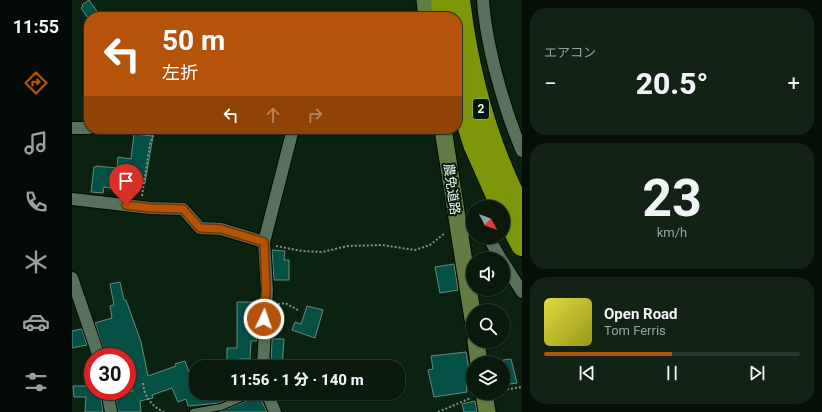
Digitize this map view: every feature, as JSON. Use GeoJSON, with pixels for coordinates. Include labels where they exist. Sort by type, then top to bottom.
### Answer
{"type":"FeatureCollection","features":[{"type":"Feature","properties":{"kind":"highway"},"geometry":{"type":"LineString","coordinates":[[442,0],[443,12]]}},
{"type":"Feature","properties":{"kind":"highway","name":"2"},"geometry":{"type":"LineString","coordinates":[[459,0],[460,12]]}},
{"type":"Feature","properties":{"kind":"highway","name":"2"},"geometry":{"type":"LineString","coordinates":[[462,26],[472,82],[489,138],[522,212]]}},
{"type":"Feature","properties":{"kind":"highway","name":"2"},"geometry":{"type":"LineString","coordinates":[[462,104],[474,144],[498,200]]}},
{"type":"Feature","properties":{"kind":"highway","name":"2"},"geometry":{"type":"LineString","coordinates":[[510,223],[522,245]]}},
{"type":"Feature","properties":{"kind":"street"},"geometry":{"type":"LineString","coordinates":[[425,0],[426,12]]}},
{"type":"Feature","properties":{"kind":"street"},"geometry":{"type":"LineString","coordinates":[[483,0],[484,13],[501,89],[513,129],[522,151]]}},
{"type":"Feature","properties":{"kind":"street"},"geometry":{"type":"LineString","coordinates":[[72,128],[84,128]]}},
{"type":"Feature","properties":{"kind":"street"},"geometry":{"type":"LineString","coordinates":[[263,360],[266,290],[264,242],[292,134]]}},
{"type":"Feature","properties":{"kind":"street","name":"農免道路"},"geometry":{"type":"LineString","coordinates":[[444,134],[463,228],[471,304]]}},
{"type":"Feature","properties":{"kind":"street"},"geometry":{"type":"LineString","coordinates":[[72,198],[140,207],[183,209],[200,228],[221,229],[264,242]]}},
{"type":"Feature","properties":{"kind":"street"},"geometry":{"type":"LineString","coordinates":[[510,273],[522,292]]}},
{"type":"Feature","properties":{"kind":"street"},"geometry":{"type":"LineString","coordinates":[[72,278],[96,348]]}},
{"type":"Feature","properties":{"kind":"street"},"geometry":{"type":"LineString","coordinates":[[109,400],[111,412]]}},
{"type":"Feature","properties":{"kind":"street"},"geometry":{"type":"LineString","coordinates":[[270,400],[275,412]]}},
{"type":"Feature","properties":{"kind":"street"},"geometry":{"type":"LineString","coordinates":[[481,400],[487,412]]}},
{"type":"Feature","properties":{"kind":"lane"},"geometry":{"type":"LineString","coordinates":[[193,412],[221,407],[238,400]]}},
{"type":"Feature","properties":{"kind":"path"},"geometry":{"type":"LineString","coordinates":[[140,207],[150,144],[153,134]]}},
{"type":"Feature","properties":{"kind":"path"},"geometry":{"type":"LineString","coordinates":[[264,242],[302,251],[322,252],[348,246],[382,245],[415,250],[430,245],[463,228]]}},
{"type":"Feature","properties":{"kind":"path"},"geometry":{"type":"LineString","coordinates":[[265,304],[285,304],[298,310]]}},
{"type":"Feature","properties":{"kind":"path"},"geometry":{"type":"LineString","coordinates":[[143,383],[144,392],[155,409],[164,412]]}},
{"type":"Feature","properties":{"kind":"path"},"geometry":{"type":"LineString","coordinates":[[510,389],[522,387]]}},
{"type":"Feature","properties":{"kind":"path"},"geometry":{"type":"LineString","coordinates":[[438,412],[467,400]]}},
{"type":"Feature","properties":{"kind":"building"},"geometry":{"type":"Polygon","coordinates":[[[89,0],[97,12],[84,12],[81,8],[83,6],[82,5],[89,0]]]}},
{"type":"Feature","properties":{"kind":"building"},"geometry":{"type":"Polygon","coordinates":[[[134,134],[153,136],[145,183],[118,180],[117,189],[104,187],[103,193],[91,192],[94,167],[117,168],[118,157],[131,159],[134,134]]]}},
{"type":"Feature","properties":{"kind":"building"},"geometry":{"type":"Polygon","coordinates":[[[272,250],[285,251],[284,260],[289,260],[289,280],[274,280],[272,250]]]}},
{"type":"Feature","properties":{"kind":"building"},"geometry":{"type":"Polygon","coordinates":[[[454,264],[458,290],[440,293],[435,267],[454,264]]]}},
{"type":"Feature","properties":{"kind":"building"},"geometry":{"type":"Polygon","coordinates":[[[120,282],[124,300],[126,300],[141,342],[148,376],[176,366],[175,364],[185,361],[189,372],[189,400],[227,400],[220,403],[188,406],[186,399],[178,402],[172,388],[152,395],[153,398],[140,401],[141,412],[118,412],[116,400],[136,400],[136,348],[103,348],[95,323],[112,318],[110,306],[114,305],[110,284],[120,282]]]}},
{"type":"Feature","properties":{"kind":"building"},"geometry":{"type":"Polygon","coordinates":[[[237,302],[256,302],[257,341],[251,341],[250,359],[227,360],[227,348],[237,348],[237,302]]]}},
{"type":"Feature","properties":{"kind":"building"},"geometry":{"type":"Polygon","coordinates":[[[307,306],[323,310],[315,338],[292,330],[295,322],[301,324],[307,306]]]}},
{"type":"Feature","properties":{"kind":"building"},"geometry":{"type":"Polygon","coordinates":[[[82,329],[87,345],[72,348],[72,331],[82,329]]]}},
{"type":"Feature","properties":{"kind":"building"},"geometry":{"type":"Polygon","coordinates":[[[272,339],[284,339],[282,360],[271,360],[272,339]]]}},
{"type":"Feature","properties":{"kind":"building"},"geometry":{"type":"Polygon","coordinates":[[[466,352],[466,392],[434,397],[428,370],[433,369],[431,356],[466,352]]]}},
{"type":"Feature","properties":{"kind":"building"},"geometry":{"type":"Polygon","coordinates":[[[511,359],[517,383],[510,384],[511,359]]]}},
{"type":"Feature","properties":{"kind":"building"},"geometry":{"type":"Polygon","coordinates":[[[73,386],[84,386],[84,397],[74,397],[73,386]]]}},
{"type":"Feature","properties":{"kind":"building"},"geometry":{"type":"Polygon","coordinates":[[[86,400],[101,400],[103,412],[85,412],[86,400]]]}},
{"type":"Feature","properties":{"kind":"building"},"geometry":{"type":"Polygon","coordinates":[[[249,400],[261,400],[267,412],[219,412],[249,400]]]}},
{"type":"Feature","properties":{"kind":"building"},"geometry":{"type":"Polygon","coordinates":[[[475,401],[477,412],[464,412],[462,404],[475,401]]]}},
{"type":"Feature","properties":{"kind":"route"},"geometry":{"type":"LineString","coordinates":[[126,205],[150,208],[183,209],[200,228],[221,229],[264,242],[266,290],[264,319]]}}]}
